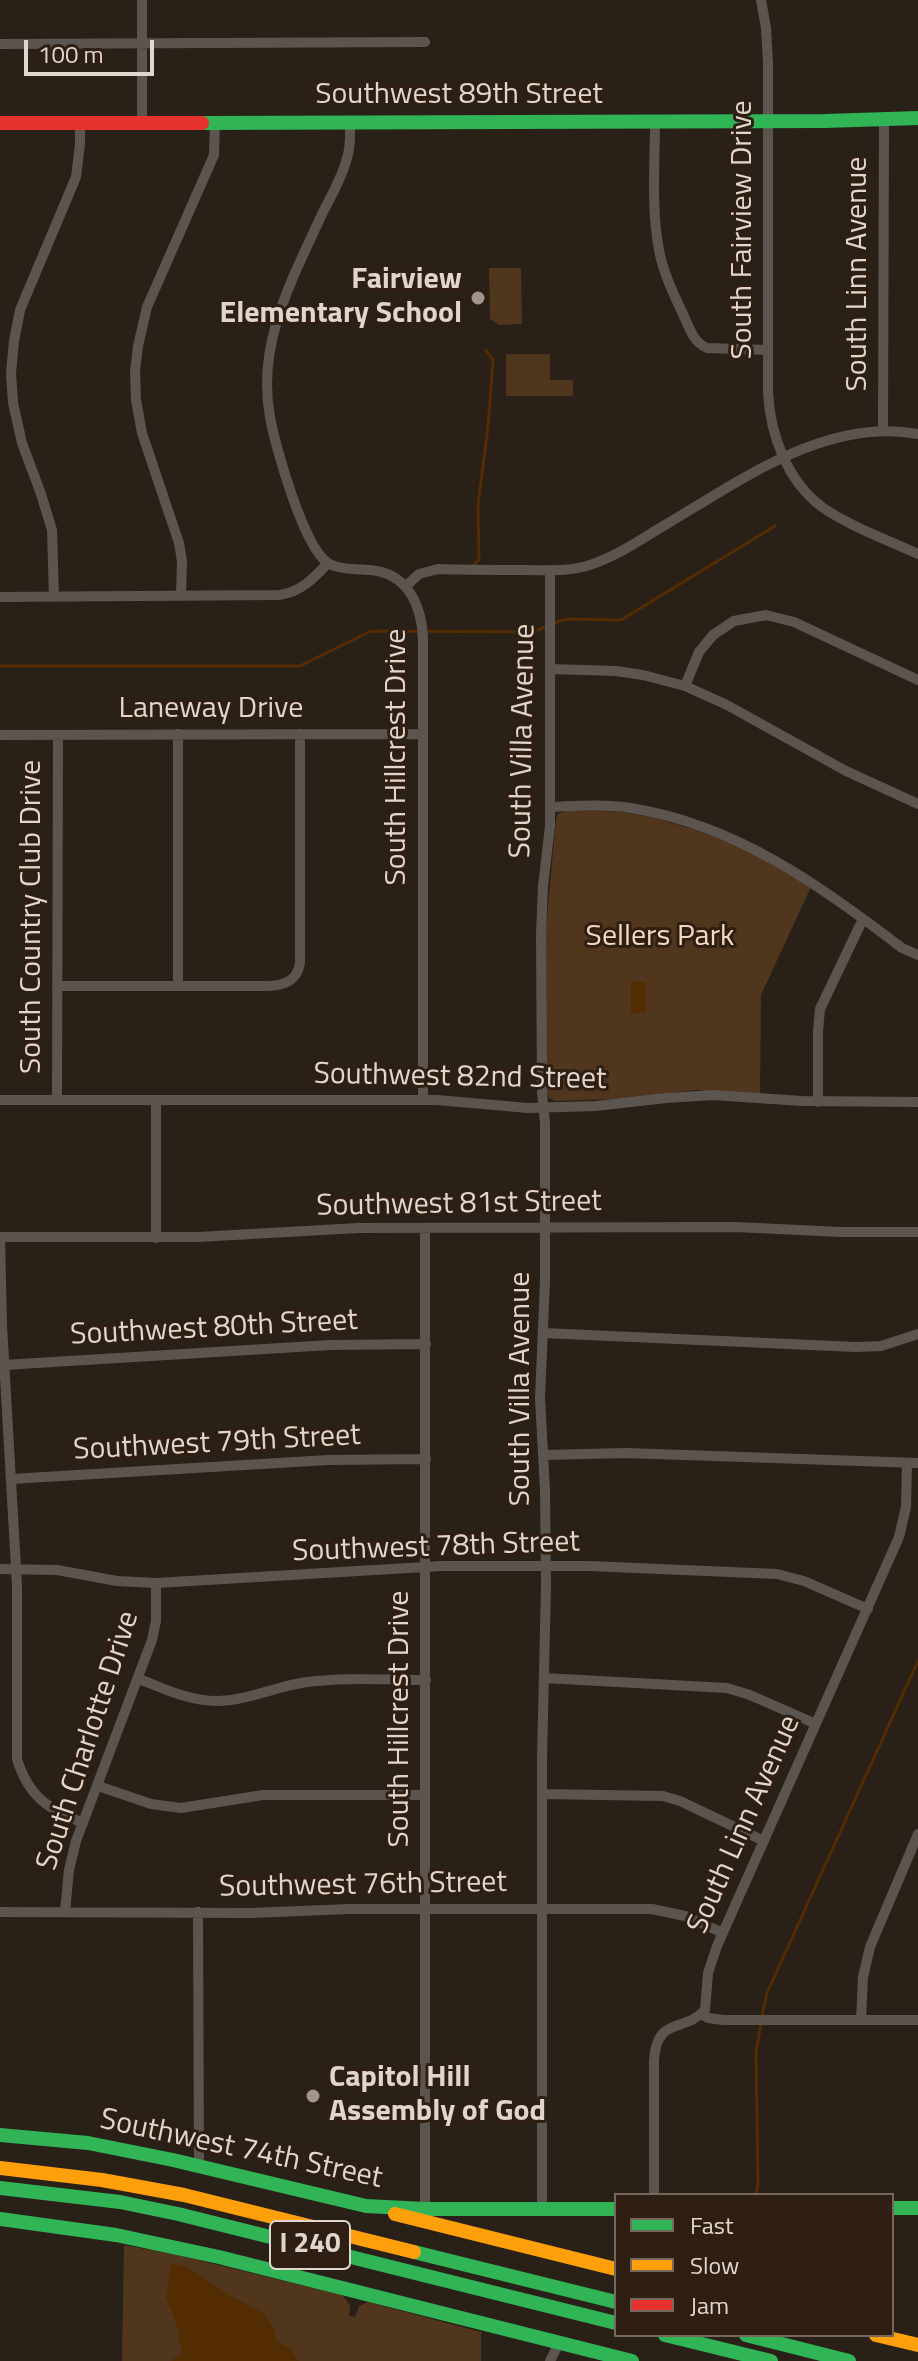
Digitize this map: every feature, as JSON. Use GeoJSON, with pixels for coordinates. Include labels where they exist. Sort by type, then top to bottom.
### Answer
{"type":"FeatureCollection","features":[{"type":"Feature","properties":{"kind":"main road","name":"Southwest 89th Street"},"geometry":{"type":"LineString","coordinates":[[0,123],[918,118]]}},
{"type":"Feature","properties":{"kind":"main road","name":"Southwest 74th Street"},"geometry":{"type":"LineString","coordinates":[[0,2135],[88,2143],[199,2165],[366,2206],[614,2209]]}},
{"type":"Feature","properties":{"kind":"main road","name":"I 240"},"geometry":{"type":"LineString","coordinates":[[0,2168],[102,2180],[184,2195],[614,2302]]}},
{"type":"Feature","properties":{"kind":"main road","name":"I 240"},"geometry":{"type":"LineString","coordinates":[[0,2188],[120,2202],[178,2214],[614,2323]]}},
{"type":"Feature","properties":{"kind":"main road"},"geometry":{"type":"LineString","coordinates":[[366,2206],[614,2268]]}},
{"type":"Feature","properties":{"kind":"main road"},"geometry":{"type":"LineString","coordinates":[[894,2208],[918,2208]]}},
{"type":"Feature","properties":{"kind":"main road"},"geometry":{"type":"LineString","coordinates":[[0,2219],[116,2235],[219,2257],[632,2361]]}},
{"type":"Feature","properties":{"kind":"main road"},"geometry":{"type":"LineString","coordinates":[[673,2337],[771,2361]]}},
{"type":"Feature","properties":{"kind":"main road"},"geometry":{"type":"LineString","coordinates":[[754,2337],[849,2361]]}},
{"type":"Feature","properties":{"kind":"main road"},"geometry":{"type":"LineString","coordinates":[[884,2337],[918,2345]]}},
{"type":"Feature","properties":{"kind":"street"},"geometry":{"type":"LineString","coordinates":[[142,0],[142,123]]}},
{"type":"Feature","properties":{"kind":"street","name":"South Fairview Drive"},"geometry":{"type":"LineString","coordinates":[[761,0],[766,36],[769,121],[770,416],[785,458],[798,482],[824,508],[918,554]]}},
{"type":"Feature","properties":{"kind":"street"},"geometry":{"type":"LineString","coordinates":[[0,44],[425,42]]}},
{"type":"Feature","properties":{"kind":"street","name":"South Linn Avenue"},"geometry":{"type":"LineString","coordinates":[[883,431],[884,118]]}},
{"type":"Feature","properties":{"kind":"street"},"geometry":{"type":"LineString","coordinates":[[655,121],[655,215],[659,253],[693,335],[707,348],[768,350]]}},
{"type":"Feature","properties":{"kind":"street"},"geometry":{"type":"LineString","coordinates":[[181,596],[179,543],[142,433],[135,371],[147,307],[214,155],[215,122]]}},
{"type":"Feature","properties":{"kind":"street"},"geometry":{"type":"LineString","coordinates":[[0,597],[288,594],[304,586],[328,563],[310,539],[279,454],[269,415],[268,376],[280,306],[347,161],[350,122]]}},
{"type":"Feature","properties":{"kind":"street"},"geometry":{"type":"LineString","coordinates":[[54,597],[52,530],[22,443],[13,403],[11,373],[20,310],[76,177],[80,123]]}},
{"type":"Feature","properties":{"kind":"street"},"geometry":{"type":"LineString","coordinates":[[406,586],[419,574],[438,569],[571,571],[614,556],[736,484],[827,439],[883,431],[918,434]]}},
{"type":"Feature","properties":{"kind":"street","name":"South Hillcrest Drive"},"geometry":{"type":"LineString","coordinates":[[328,563],[377,571],[406,586],[416,600],[421,617],[423,1100]]}},
{"type":"Feature","properties":{"kind":"street","name":"South Villa Avenue"},"geometry":{"type":"LineString","coordinates":[[542,2208],[542,1794],[546,1566],[540,1398],[545,1228],[541,934],[550,807],[550,570]]}},
{"type":"Feature","properties":{"kind":"street"},"geometry":{"type":"LineString","coordinates":[[685,686],[694,660],[713,635],[734,621],[766,615],[794,622],[918,680]]}},
{"type":"Feature","properties":{"kind":"street"},"geometry":{"type":"LineString","coordinates":[[551,669],[616,671],[685,686],[727,705],[846,771],[918,804]]}},
{"type":"Feature","properties":{"kind":"street"},"geometry":{"type":"LineString","coordinates":[[178,734],[178,986]]}},
{"type":"Feature","properties":{"kind":"street"},"geometry":{"type":"LineString","coordinates":[[57,986],[277,986],[296,976],[300,957],[300,734]]}},
{"type":"Feature","properties":{"kind":"street","name":"Laneway Drive"},"geometry":{"type":"LineString","coordinates":[[0,735],[422,734]]}},
{"type":"Feature","properties":{"kind":"street","name":"South Country Club Drive"},"geometry":{"type":"LineString","coordinates":[[57,1100],[58,735]]}},
{"type":"Feature","properties":{"kind":"street"},"geometry":{"type":"LineString","coordinates":[[550,807],[629,808],[705,827],[800,874],[902,948],[918,955]]}},
{"type":"Feature","properties":{"kind":"street"},"geometry":{"type":"LineString","coordinates":[[818,1102],[820,1009],[863,919]]}},
{"type":"Feature","properties":{"kind":"street","name":"Southwest 82nd Street"},"geometry":{"type":"LineString","coordinates":[[0,1100],[423,1100],[544,1108],[713,1095],[818,1102],[918,1102]]}},
{"type":"Feature","properties":{"kind":"street"},"geometry":{"type":"LineString","coordinates":[[156,1101],[156,1238]]}},
{"type":"Feature","properties":{"kind":"street","name":"Southwest 81st Street"},"geometry":{"type":"LineString","coordinates":[[0,1237],[209,1237],[319,1229],[425,1228],[746,1227],[918,1232]]}},
{"type":"Feature","properties":{"kind":"street","name":"South Hillcrest Drive"},"geometry":{"type":"LineString","coordinates":[[425,1228],[425,2209]]}},
{"type":"Feature","properties":{"kind":"street"},"geometry":{"type":"LineString","coordinates":[[0,1237],[16,1569],[17,1759],[28,1785],[39,1799],[59,1813],[83,1823]]}},
{"type":"Feature","properties":{"kind":"street"},"geometry":{"type":"LineString","coordinates":[[543,1333],[856,1347],[881,1346],[918,1334]]}},
{"type":"Feature","properties":{"kind":"street","name":"Southwest 80th Street"},"geometry":{"type":"LineString","coordinates":[[4,1365],[316,1345],[426,1344]]}},
{"type":"Feature","properties":{"kind":"street"},"geometry":{"type":"LineString","coordinates":[[544,1455],[626,1453],[913,1463]]}},
{"type":"Feature","properties":{"kind":"street","name":"Southwest 79th Street"},"geometry":{"type":"LineString","coordinates":[[11,1479],[328,1460],[426,1459]]}},
{"type":"Feature","properties":{"kind":"street","name":"South Linn Avenue"},"geometry":{"type":"LineString","coordinates":[[702,2014],[706,2007],[710,1964],[902,1529],[913,1463]]}},
{"type":"Feature","properties":{"kind":"street","name":"Southwest 78th Street"},"geometry":{"type":"LineString","coordinates":[[0,1569],[57,1570],[117,1581],[156,1583],[425,1567],[546,1566],[777,1574],[804,1581],[868,1609]]}},
{"type":"Feature","properties":{"kind":"street","name":"South Charlotte Drive"},"geometry":{"type":"LineString","coordinates":[[65,1912],[71,1859],[155,1630],[156,1583]]}},
{"type":"Feature","properties":{"kind":"street"},"geometry":{"type":"LineString","coordinates":[[544,1678],[727,1688],[816,1724]]}},
{"type":"Feature","properties":{"kind":"street"},"geometry":{"type":"LineString","coordinates":[[139,1679],[185,1696],[216,1701],[317,1681],[426,1680]]}},
{"type":"Feature","properties":{"kind":"street"},"geometry":{"type":"LineString","coordinates":[[98,1786],[141,1801],[172,1807],[198,1806],[263,1795],[425,1795]]}},
{"type":"Feature","properties":{"kind":"street"},"geometry":{"type":"LineString","coordinates":[[542,1794],[663,1796],[764,1841]]}},
{"type":"Feature","properties":{"kind":"street"},"geometry":{"type":"LineString","coordinates":[[861,2020],[863,1977],[870,1947],[918,1834]]}},
{"type":"Feature","properties":{"kind":"street","name":"Southwest 76th Street"},"geometry":{"type":"LineString","coordinates":[[0,1912],[661,1910],[685,1916],[723,1933]]}},
{"type":"Feature","properties":{"kind":"street"},"geometry":{"type":"LineString","coordinates":[[198,1912],[199,2165]]}},
{"type":"Feature","properties":{"kind":"street"},"geometry":{"type":"LineString","coordinates":[[654,2193],[654,2060],[656,2046],[672,2026],[702,2014],[718,2020],[918,2020]]}},
{"type":"Feature","properties":{"kind":"street"},"geometry":{"type":"LineString","coordinates":[[550,2361],[559,2343]]}},
{"type":"Feature","properties":{"kind":"green space"},"geometry":{"type":"Polygon","coordinates":[[[489,268],[521,268],[522,324],[499,325],[490,319],[489,268]]]}},
{"type":"Feature","properties":{"kind":"green space"},"geometry":{"type":"Polygon","coordinates":[[[506,354],[550,354],[550,380],[573,380],[573,396],[506,396],[506,354]]]}},
{"type":"Feature","properties":{"kind":"green space","name":"Sellers Park"},"geometry":{"type":"Polygon","coordinates":[[[566,811],[620,812],[676,824],[746,851],[811,887],[761,995],[760,1094],[695,1090],[613,1099],[555,1101],[549,1098],[546,1090],[546,929],[556,819],[558,814],[566,811]]]}},
{"type":"Feature","properties":{"kind":"green space"},"geometry":{"type":"Polygon","coordinates":[[[124,2245],[342,2295],[350,2305],[349,2316],[355,2317],[359,2306],[368,2302],[481,2332],[481,2361],[122,2361],[124,2245]]]}},
{"type":"Feature","properties":{"kind":"shaded area"},"geometry":{"type":"Polygon","coordinates":[[[631,982],[646,982],[646,1013],[631,1013],[631,982]]]}},
{"type":"Feature","properties":{"kind":"shaded area"},"geometry":{"type":"Polygon","coordinates":[[[171,2263],[189,2268],[227,2294],[264,2313],[274,2328],[277,2342],[290,2348],[298,2361],[171,2361],[182,2352],[176,2323],[166,2298],[171,2263]]]}},
{"type":"Feature","properties":{"kind":"waterway"},"geometry":{"type":"LineString","coordinates":[[474,565],[479,559],[478,505],[493,360],[486,350]]}},
{"type":"Feature","properties":{"kind":"waterway"},"geometry":{"type":"LineString","coordinates":[[554,623],[566,619],[621,620],[775,526]]}},
{"type":"Feature","properties":{"kind":"waterway"},"geometry":{"type":"LineString","coordinates":[[0,666],[300,666],[371,631],[533,632],[547,626]]}},
{"type":"Feature","properties":{"kind":"waterway"},"geometry":{"type":"LineString","coordinates":[[762,2016],[767,1993],[918,1661]]}},
{"type":"Feature","properties":{"kind":"waterway"},"geometry":{"type":"LineString","coordinates":[[756,2193],[756,2052],[761,2024]]}},
{"type":"Feature","properties":{"kind":"traffic: fast"},"geometry":{"type":"LineString","coordinates":[[202,123],[918,118]]}},
{"type":"Feature","properties":{"kind":"traffic: fast"},"geometry":{"type":"LineString","coordinates":[[0,2135],[88,2143],[366,2206],[614,2209]]}},
{"type":"Feature","properties":{"kind":"traffic: fast"},"geometry":{"type":"LineString","coordinates":[[0,2188],[120,2202],[178,2214],[614,2323]]}},
{"type":"Feature","properties":{"kind":"traffic: fast"},"geometry":{"type":"LineString","coordinates":[[894,2208],[918,2208]]}},
{"type":"Feature","properties":{"kind":"traffic: fast"},"geometry":{"type":"LineString","coordinates":[[0,2219],[116,2235],[219,2257],[632,2361]]}},
{"type":"Feature","properties":{"kind":"traffic: fast"},"geometry":{"type":"LineString","coordinates":[[414,2252],[614,2302]]}},
{"type":"Feature","properties":{"kind":"traffic: fast"},"geometry":{"type":"LineString","coordinates":[[673,2337],[771,2361]]}},
{"type":"Feature","properties":{"kind":"traffic: fast"},"geometry":{"type":"LineString","coordinates":[[754,2337],[849,2361]]}},
{"type":"Feature","properties":{"kind":"traffic: slow"},"geometry":{"type":"LineString","coordinates":[[0,2168],[102,2180],[184,2195],[414,2252]]}},
{"type":"Feature","properties":{"kind":"traffic: slow"},"geometry":{"type":"LineString","coordinates":[[395,2214],[614,2269]]}},
{"type":"Feature","properties":{"kind":"traffic: slow"},"geometry":{"type":"LineString","coordinates":[[884,2337],[918,2345]]}},
{"type":"Feature","properties":{"kind":"traffic: jam"},"geometry":{"type":"LineString","coordinates":[[0,123],[202,123]]}},
{"type":"Feature","properties":{"kind":"place","name":"Fairview Elementary School"},"geometry":{"type":"Point","coordinates":[478,298]}},
{"type":"Feature","properties":{"kind":"place","name":"Capitol Hill Assembly of God"},"geometry":{"type":"Point","coordinates":[313,2096]}}]}
